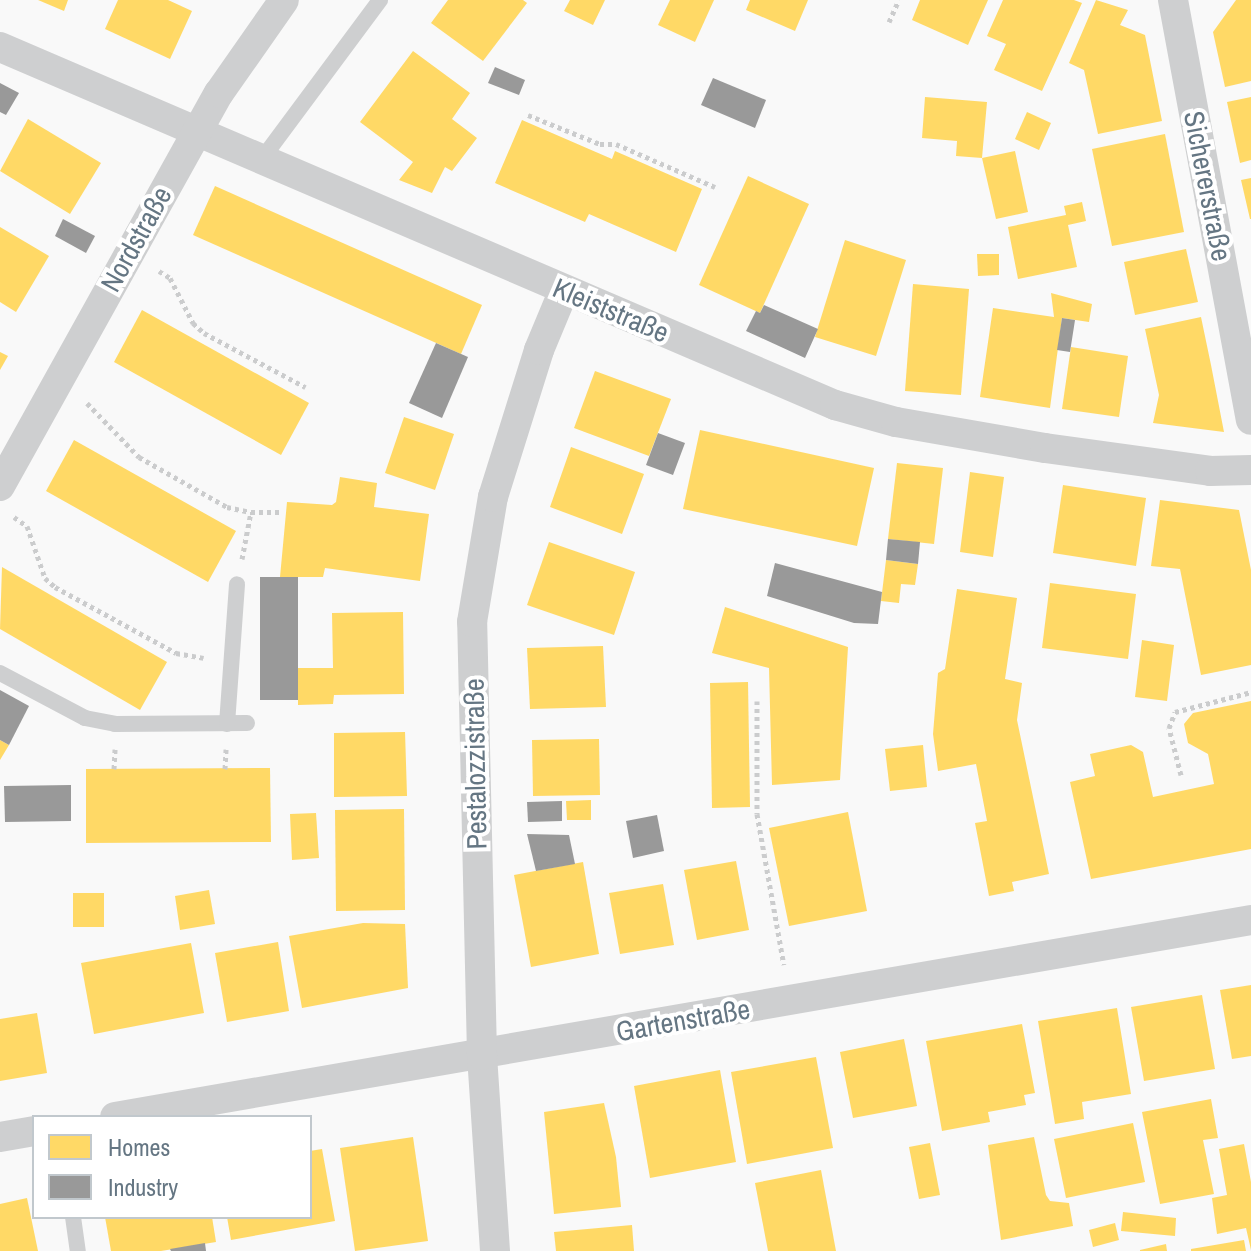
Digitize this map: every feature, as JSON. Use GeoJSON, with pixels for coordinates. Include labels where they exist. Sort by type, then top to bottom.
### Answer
{"type":"FeatureCollection","features":[{"type":"Feature","properties":{"kind":"street","name":"Nordstraße"},"geometry":{"type":"LineString","coordinates":[[4,500],[61,376],[128,251],[219,93],[284,0]]}},
{"type":"Feature","properties":{"kind":"street","name":"Sichererstraße"},"geometry":{"type":"LineString","coordinates":[[1173,0],[1251,420]]}},
{"type":"Feature","properties":{"kind":"street","name":"Kleiststraße"},"geometry":{"type":"LineString","coordinates":[[0,47],[835,405],[896,422],[1045,448],[1210,471],[1251,470]]}},
{"type":"Feature","properties":{"kind":"street","name":"Pestalozzistraße"},"geometry":{"type":"LineString","coordinates":[[495,1251],[482,1055],[472,637],[475,589],[493,497],[539,350],[564,290]]}},
{"type":"Feature","properties":{"kind":"street","name":"Gartenstraße"},"geometry":{"type":"LineString","coordinates":[[127,1115],[1251,920]]}},
{"type":"Feature","properties":{"kind":"street"},"geometry":{"type":"LineString","coordinates":[[0,1137],[32,1131]]}},
{"type":"Feature","properties":{"kind":"lane"},"geometry":{"type":"LineString","coordinates":[[262,159],[380,0]]}},
{"type":"Feature","properties":{"kind":"lane"},"geometry":{"type":"LineString","coordinates":[[227,724],[237,584]]}},
{"type":"Feature","properties":{"kind":"lane"},"geometry":{"type":"LineString","coordinates":[[0,673],[85,718],[115,724],[247,723]]}},
{"type":"Feature","properties":{"kind":"lane"},"geometry":{"type":"LineString","coordinates":[[73,1219],[78,1251]]}},
{"type":"Feature","properties":{"kind":"path"},"geometry":{"type":"LineString","coordinates":[[889,22],[899,0]]}},
{"type":"Feature","properties":{"kind":"path"},"geometry":{"type":"LineString","coordinates":[[528,115],[600,144],[616,144],[715,187]]}},
{"type":"Feature","properties":{"kind":"path"},"geometry":{"type":"LineString","coordinates":[[128,251],[170,278],[193,323],[204,333],[305,387]]}},
{"type":"Feature","properties":{"kind":"path"},"geometry":{"type":"LineString","coordinates":[[61,376],[139,457],[227,507],[251,512],[281,512]]}},
{"type":"Feature","properties":{"kind":"path"},"geometry":{"type":"LineString","coordinates":[[4,500],[27,526],[45,578],[55,587],[176,653],[232,660]]}},
{"type":"Feature","properties":{"kind":"path"},"geometry":{"type":"LineString","coordinates":[[237,584],[251,512]]}},
{"type":"Feature","properties":{"kind":"path"},"geometry":{"type":"LineString","coordinates":[[1181,775],[1169,728],[1175,712],[1251,692]]}},
{"type":"Feature","properties":{"kind":"path"},"geometry":{"type":"LineString","coordinates":[[757,701],[757,814],[790,1001]]}},
{"type":"Feature","properties":{"kind":"building: Homes"},"geometry":{"type":"Polygon","coordinates":[[[38,0],[68,0],[64,11],[38,0]]]}},
{"type":"Feature","properties":{"kind":"building: Homes"},"geometry":{"type":"Polygon","coordinates":[[[118,0],[168,0],[192,11],[170,59],[105,29],[118,0]]]}},
{"type":"Feature","properties":{"kind":"building: Homes"},"geometry":{"type":"Polygon","coordinates":[[[448,0],[523,0],[527,3],[483,61],[431,23],[448,0]]]}},
{"type":"Feature","properties":{"kind":"building: Homes"},"geometry":{"type":"Polygon","coordinates":[[[570,0],[605,0],[593,25],[564,11],[570,0]]]}},
{"type":"Feature","properties":{"kind":"building: Homes"},"geometry":{"type":"Polygon","coordinates":[[[670,0],[714,0],[695,42],[658,25],[670,0]]]}},
{"type":"Feature","properties":{"kind":"building: Homes"},"geometry":{"type":"Polygon","coordinates":[[[750,0],[808,0],[795,31],[746,10],[750,0]]]}},
{"type":"Feature","properties":{"kind":"building: Homes"},"geometry":{"type":"Polygon","coordinates":[[[920,0],[988,0],[968,45],[912,20],[920,0]]]}},
{"type":"Feature","properties":{"kind":"building: Homes"},"geometry":{"type":"Polygon","coordinates":[[[1003,0],[1074,0],[1082,3],[1042,91],[994,70],[1006,44],[987,36],[1003,0]]]}},
{"type":"Feature","properties":{"kind":"building: Homes"},"geometry":{"type":"Polygon","coordinates":[[[1096,0],[1128,10],[1120,25],[1145,35],[1162,121],[1098,134],[1084,70],[1069,63],[1096,0]]]}},
{"type":"Feature","properties":{"kind":"building: Homes"},"geometry":{"type":"Polygon","coordinates":[[[1236,0],[1251,0],[1251,81],[1225,87],[1213,32],[1236,0]]]}},
{"type":"Feature","properties":{"kind":"building: Homes"},"geometry":{"type":"Polygon","coordinates":[[[413,51],[470,93],[452,119],[477,138],[452,171],[445,167],[432,193],[399,180],[413,162],[360,122],[413,51]]]}},
{"type":"Feature","properties":{"kind":"building: Homes"},"geometry":{"type":"Polygon","coordinates":[[[925,97],[987,102],[982,158],[956,156],[957,141],[922,138],[925,97]]]}},
{"type":"Feature","properties":{"kind":"building: Homes"},"geometry":{"type":"Polygon","coordinates":[[[1251,97],[1251,160],[1240,163],[1227,102],[1251,97]]]}},
{"type":"Feature","properties":{"kind":"building: Homes"},"geometry":{"type":"Polygon","coordinates":[[[1027,112],[1051,123],[1039,150],[1015,139],[1027,112]]]}},
{"type":"Feature","properties":{"kind":"building: Homes"},"geometry":{"type":"Polygon","coordinates":[[[28,119],[101,163],[70,214],[0,171],[28,119]]]}},
{"type":"Feature","properties":{"kind":"building: Homes"},"geometry":{"type":"Polygon","coordinates":[[[522,120],[612,159],[615,151],[702,189],[676,252],[589,214],[585,222],[495,183],[522,120]]]}},
{"type":"Feature","properties":{"kind":"building: Homes"},"geometry":{"type":"Polygon","coordinates":[[[1165,134],[1184,232],[1112,246],[1092,149],[1165,134]]]}},
{"type":"Feature","properties":{"kind":"building: Homes"},"geometry":{"type":"Polygon","coordinates":[[[1015,151],[1028,212],[996,219],[982,158],[1015,151]]]}},
{"type":"Feature","properties":{"kind":"building: Homes"},"geometry":{"type":"Polygon","coordinates":[[[748,176],[809,204],[760,313],[699,285],[748,176]]]}},
{"type":"Feature","properties":{"kind":"building: Homes"},"geometry":{"type":"Polygon","coordinates":[[[1251,178],[1251,219],[1250,219],[1241,180],[1251,178]]]}},
{"type":"Feature","properties":{"kind":"building: Homes"},"geometry":{"type":"Polygon","coordinates":[[[215,186],[482,305],[461,354],[193,235],[215,186]]]}},
{"type":"Feature","properties":{"kind":"building: Homes"},"geometry":{"type":"Polygon","coordinates":[[[1082,202],[1086,221],[1068,225],[1077,267],[1018,279],[1008,227],[1066,215],[1064,206],[1082,202]]]}},
{"type":"Feature","properties":{"kind":"building: Homes"},"geometry":{"type":"Polygon","coordinates":[[[0,227],[49,256],[16,312],[0,302],[0,227]]]}},
{"type":"Feature","properties":{"kind":"building: Homes"},"geometry":{"type":"Polygon","coordinates":[[[845,240],[906,260],[876,356],[815,337],[845,240]]]}},
{"type":"Feature","properties":{"kind":"building: Homes"},"geometry":{"type":"Polygon","coordinates":[[[1186,249],[1198,302],[1135,315],[1124,262],[1186,249]]]}},
{"type":"Feature","properties":{"kind":"building: Homes"},"geometry":{"type":"Polygon","coordinates":[[[977,254],[999,254],[999,275],[978,276],[977,254]]]}},
{"type":"Feature","properties":{"kind":"building: Homes"},"geometry":{"type":"Polygon","coordinates":[[[913,284],[969,289],[961,395],[905,391],[913,284]]]}},
{"type":"Feature","properties":{"kind":"building: Homes"},"geometry":{"type":"Polygon","coordinates":[[[1051,293],[1092,304],[1089,322],[1062,318],[1050,408],[980,397],[993,308],[1054,317],[1051,293]]]}},
{"type":"Feature","properties":{"kind":"building: Homes"},"geometry":{"type":"Polygon","coordinates":[[[142,310],[309,403],[281,455],[114,362],[142,310]]]}},
{"type":"Feature","properties":{"kind":"building: Homes"},"geometry":{"type":"Polygon","coordinates":[[[1201,317],[1224,432],[1153,423],[1159,395],[1145,329],[1201,317]]]}},
{"type":"Feature","properties":{"kind":"building: Homes"},"geometry":{"type":"Polygon","coordinates":[[[1071,347],[1128,356],[1119,417],[1062,409],[1071,347]]]}},
{"type":"Feature","properties":{"kind":"building: Homes"},"geometry":{"type":"Polygon","coordinates":[[[0,352],[8,356],[0,370],[0,352]]]}},
{"type":"Feature","properties":{"kind":"building: Homes"},"geometry":{"type":"Polygon","coordinates":[[[595,371],[671,399],[649,456],[574,428],[595,371]]]}},
{"type":"Feature","properties":{"kind":"building: Homes"},"geometry":{"type":"Polygon","coordinates":[[[404,417],[454,434],[435,490],[385,473],[404,417]]]}},
{"type":"Feature","properties":{"kind":"building: Homes"},"geometry":{"type":"Polygon","coordinates":[[[700,430],[874,468],[857,546],[683,509],[700,430]]]}},
{"type":"Feature","properties":{"kind":"building: Homes"},"geometry":{"type":"Polygon","coordinates":[[[74,440],[236,531],[208,582],[46,491],[74,440]]]}},
{"type":"Feature","properties":{"kind":"building: Homes"},"geometry":{"type":"Polygon","coordinates":[[[571,447],[644,474],[622,534],[550,507],[571,447]]]}},
{"type":"Feature","properties":{"kind":"building: Homes"},"geometry":{"type":"Polygon","coordinates":[[[897,463],[943,468],[934,544],[888,539],[897,463]]]}},
{"type":"Feature","properties":{"kind":"building: Homes"},"geometry":{"type":"Polygon","coordinates":[[[970,472],[1004,477],[993,557],[960,552],[970,472]]]}},
{"type":"Feature","properties":{"kind":"building: Homes"},"geometry":{"type":"Polygon","coordinates":[[[340,477],[377,483],[374,507],[429,514],[420,581],[325,568],[323,577],[280,577],[287,502],[332,505],[336,502],[340,477]]]}},
{"type":"Feature","properties":{"kind":"building: Homes"},"geometry":{"type":"Polygon","coordinates":[[[1063,485],[1146,498],[1136,566],[1053,553],[1063,485]]]}},
{"type":"Feature","properties":{"kind":"building: Homes"},"geometry":{"type":"Polygon","coordinates":[[[1160,500],[1239,510],[1251,570],[1251,665],[1201,675],[1180,569],[1151,566],[1160,500]]]}},
{"type":"Feature","properties":{"kind":"building: Homes"},"geometry":{"type":"Polygon","coordinates":[[[549,542],[635,572],[614,635],[527,605],[549,542]]]}},
{"type":"Feature","properties":{"kind":"building: Homes"},"geometry":{"type":"Polygon","coordinates":[[[886,560],[918,564],[915,585],[901,584],[899,603],[881,601],[886,560]]]}},
{"type":"Feature","properties":{"kind":"building: Homes"},"geometry":{"type":"Polygon","coordinates":[[[2,567],[167,662],[140,710],[0,629],[2,567]]]}},
{"type":"Feature","properties":{"kind":"building: Homes"},"geometry":{"type":"Polygon","coordinates":[[[1050,583],[1136,594],[1128,659],[1042,648],[1050,583]]]}},
{"type":"Feature","properties":{"kind":"building: Homes"},"geometry":{"type":"Polygon","coordinates":[[[957,589],[1017,598],[1005,679],[1022,683],[1017,720],[1049,874],[1012,882],[1014,891],[989,896],[975,823],[987,821],[976,764],[938,771],[933,734],[938,673],[945,669],[957,589]]]}},
{"type":"Feature","properties":{"kind":"building: Homes"},"geometry":{"type":"Polygon","coordinates":[[[725,607],[848,647],[840,780],[772,785],[769,668],[712,653],[725,607]]]}},
{"type":"Feature","properties":{"kind":"building: Homes"},"geometry":{"type":"Polygon","coordinates":[[[403,612],[404,694],[334,695],[333,704],[298,705],[298,668],[333,668],[332,613],[403,612]]]}},
{"type":"Feature","properties":{"kind":"building: Homes"},"geometry":{"type":"Polygon","coordinates":[[[1142,640],[1174,645],[1167,701],[1135,697],[1142,640]]]}},
{"type":"Feature","properties":{"kind":"building: Homes"},"geometry":{"type":"Polygon","coordinates":[[[603,646],[606,707],[530,709],[527,648],[603,646]]]}},
{"type":"Feature","properties":{"kind":"building: Homes"},"geometry":{"type":"Polygon","coordinates":[[[748,682],[750,807],[712,808],[710,683],[748,682]]]}},
{"type":"Feature","properties":{"kind":"building: Homes"},"geometry":{"type":"Polygon","coordinates":[[[1251,701],[1251,849],[1091,879],[1070,782],[1095,776],[1090,754],[1131,745],[1143,752],[1153,797],[1214,784],[1208,754],[1188,743],[1184,724],[1193,713],[1251,701]]]}},
{"type":"Feature","properties":{"kind":"building: Homes"},"geometry":{"type":"Polygon","coordinates":[[[405,732],[407,796],[334,797],[334,733],[405,732]]]}},
{"type":"Feature","properties":{"kind":"building: Homes"},"geometry":{"type":"Polygon","coordinates":[[[599,739],[600,795],[533,796],[532,740],[599,739]]]}},
{"type":"Feature","properties":{"kind":"building: Homes"},"geometry":{"type":"Polygon","coordinates":[[[0,740],[9,745],[0,760],[0,740]]]}},
{"type":"Feature","properties":{"kind":"building: Homes"},"geometry":{"type":"Polygon","coordinates":[[[923,745],[927,787],[890,791],[885,749],[923,745]]]}},
{"type":"Feature","properties":{"kind":"building: Homes"},"geometry":{"type":"Polygon","coordinates":[[[270,768],[271,842],[86,843],[86,769],[270,768]]]}},
{"type":"Feature","properties":{"kind":"building: Homes"},"geometry":{"type":"Polygon","coordinates":[[[591,800],[591,820],[567,820],[566,801],[591,800]]]}},
{"type":"Feature","properties":{"kind":"building: Homes"},"geometry":{"type":"Polygon","coordinates":[[[404,809],[405,910],[336,911],[335,810],[404,809]]]}},
{"type":"Feature","properties":{"kind":"building: Homes"},"geometry":{"type":"Polygon","coordinates":[[[848,812],[867,911],[789,926],[769,828],[848,812]]]}},
{"type":"Feature","properties":{"kind":"building: Homes"},"geometry":{"type":"Polygon","coordinates":[[[316,813],[319,858],[292,860],[290,814],[316,813]]]}},
{"type":"Feature","properties":{"kind":"building: Homes"},"geometry":{"type":"Polygon","coordinates":[[[736,861],[749,930],[697,940],[684,870],[736,861]]]}},
{"type":"Feature","properties":{"kind":"building: Homes"},"geometry":{"type":"Polygon","coordinates":[[[583,862],[599,954],[531,967],[514,875],[583,862]]]}},
{"type":"Feature","properties":{"kind":"building: Homes"},"geometry":{"type":"Polygon","coordinates":[[[663,884],[674,945],[620,954],[609,893],[663,884]]]}},
{"type":"Feature","properties":{"kind":"building: Homes"},"geometry":{"type":"Polygon","coordinates":[[[209,890],[215,924],[180,930],[175,896],[209,890]]]}},
{"type":"Feature","properties":{"kind":"building: Homes"},"geometry":{"type":"Polygon","coordinates":[[[73,893],[104,893],[104,927],[73,927],[73,893]]]}},
{"type":"Feature","properties":{"kind":"building: Homes"},"geometry":{"type":"Polygon","coordinates":[[[363,923],[405,924],[408,988],[302,1008],[289,936],[363,923]]]}},
{"type":"Feature","properties":{"kind":"building: Homes"},"geometry":{"type":"Polygon","coordinates":[[[278,942],[289,1011],[227,1022],[215,953],[278,942]]]}},
{"type":"Feature","properties":{"kind":"building: Homes"},"geometry":{"type":"Polygon","coordinates":[[[191,943],[204,1013],[94,1034],[81,963],[191,943]]]}},
{"type":"Feature","properties":{"kind":"building: Homes"},"geometry":{"type":"Polygon","coordinates":[[[1251,985],[1251,1056],[1232,1059],[1220,990],[1251,985]]]}},
{"type":"Feature","properties":{"kind":"building: Homes"},"geometry":{"type":"Polygon","coordinates":[[[1202,995],[1215,1069],[1144,1081],[1131,1007],[1202,995]]]}},
{"type":"Feature","properties":{"kind":"building: Homes"},"geometry":{"type":"Polygon","coordinates":[[[1117,1008],[1131,1094],[1082,1102],[1084,1119],[1055,1124],[1038,1021],[1117,1008]]]}},
{"type":"Feature","properties":{"kind":"building: Homes"},"geometry":{"type":"Polygon","coordinates":[[[37,1013],[47,1073],[0,1081],[0,1019],[37,1013]]]}},
{"type":"Feature","properties":{"kind":"building: Homes"},"geometry":{"type":"Polygon","coordinates":[[[1022,1024],[1035,1093],[1024,1095],[1026,1105],[988,1112],[990,1122],[942,1131],[926,1041],[1022,1024]]]}},
{"type":"Feature","properties":{"kind":"building: Homes"},"geometry":{"type":"Polygon","coordinates":[[[904,1039],[917,1106],[853,1118],[840,1052],[904,1039]]]}},
{"type":"Feature","properties":{"kind":"building: Homes"},"geometry":{"type":"Polygon","coordinates":[[[816,1057],[833,1148],[747,1164],[731,1072],[816,1057]]]}},
{"type":"Feature","properties":{"kind":"building: Homes"},"geometry":{"type":"Polygon","coordinates":[[[720,1070],[736,1162],[650,1178],[634,1086],[720,1070]]]}},
{"type":"Feature","properties":{"kind":"building: Homes"},"geometry":{"type":"Polygon","coordinates":[[[1211,1099],[1218,1138],[1203,1140],[1214,1194],[1160,1204],[1142,1112],[1211,1099]]]}},
{"type":"Feature","properties":{"kind":"building: Homes"},"geometry":{"type":"Polygon","coordinates":[[[604,1103],[616,1157],[621,1207],[554,1214],[544,1112],[604,1103]]]}},
{"type":"Feature","properties":{"kind":"building: Homes"},"geometry":{"type":"Polygon","coordinates":[[[1133,1123],[1145,1182],[1066,1198],[1054,1139],[1133,1123]]]}},
{"type":"Feature","properties":{"kind":"building: Homes"},"geometry":{"type":"Polygon","coordinates":[[[413,1137],[428,1241],[355,1251],[340,1148],[413,1137]]]}},
{"type":"Feature","properties":{"kind":"building: Homes"},"geometry":{"type":"Polygon","coordinates":[[[1034,1137],[1046,1195],[1050,1201],[1069,1203],[1073,1226],[1001,1240],[988,1145],[1034,1137]]]}},
{"type":"Feature","properties":{"kind":"building: Homes"},"geometry":{"type":"Polygon","coordinates":[[[930,1143],[940,1195],[919,1199],[909,1147],[930,1143]]]}},
{"type":"Feature","properties":{"kind":"building: Homes"},"geometry":{"type":"Polygon","coordinates":[[[1244,1144],[1251,1182],[1251,1250],[1246,1228],[1217,1234],[1212,1198],[1227,1195],[1219,1149],[1244,1144]]]}},
{"type":"Feature","properties":{"kind":"building: Homes"},"geometry":{"type":"Polygon","coordinates":[[[322,1149],[335,1221],[231,1240],[227,1219],[312,1219],[312,1151],[322,1149]]]}},
{"type":"Feature","properties":{"kind":"building: Homes"},"geometry":{"type":"Polygon","coordinates":[[[821,1170],[836,1251],[768,1251],[755,1183],[821,1170]]]}},
{"type":"Feature","properties":{"kind":"building: Homes"},"geometry":{"type":"Polygon","coordinates":[[[27,1198],[38,1251],[0,1251],[0,1204],[27,1198]]]}},
{"type":"Feature","properties":{"kind":"building: Homes"},"geometry":{"type":"Polygon","coordinates":[[[1123,1212],[1176,1218],[1175,1236],[1121,1231],[1123,1212]]]}},
{"type":"Feature","properties":{"kind":"building: Homes"},"geometry":{"type":"Polygon","coordinates":[[[105,1219],[212,1219],[216,1242],[161,1251],[111,1251],[105,1219]]]}},
{"type":"Feature","properties":{"kind":"building: Homes"},"geometry":{"type":"Polygon","coordinates":[[[1115,1223],[1119,1240],[1093,1247],[1089,1230],[1115,1223]]]}},
{"type":"Feature","properties":{"kind":"building: Homes"},"geometry":{"type":"Polygon","coordinates":[[[632,1225],[634,1251],[556,1251],[554,1232],[632,1225]]]}},
{"type":"Feature","properties":{"kind":"building: Homes"},"geometry":{"type":"Polygon","coordinates":[[[1244,1240],[1246,1251],[1191,1251],[1191,1249],[1244,1240]]]}},
{"type":"Feature","properties":{"kind":"building: Homes"},"geometry":{"type":"Polygon","coordinates":[[[1166,1244],[1167,1251],[1140,1251],[1140,1250],[1166,1244]]]}},
{"type":"Feature","properties":{"kind":"building: Industry"},"geometry":{"type":"Polygon","coordinates":[[[495,67],[525,80],[519,95],[488,83],[495,67]]]}},
{"type":"Feature","properties":{"kind":"building: Industry"},"geometry":{"type":"Polygon","coordinates":[[[713,78],[766,100],[755,128],[701,105],[713,78]]]}},
{"type":"Feature","properties":{"kind":"building: Industry"},"geometry":{"type":"Polygon","coordinates":[[[0,83],[19,93],[6,115],[0,112],[0,83]]]}},
{"type":"Feature","properties":{"kind":"building: Industry"},"geometry":{"type":"Polygon","coordinates":[[[63,219],[95,236],[86,253],[55,236],[63,219]]]}},
{"type":"Feature","properties":{"kind":"building: Industry"},"geometry":{"type":"Polygon","coordinates":[[[764,305],[818,329],[805,358],[746,331],[756,311],[760,313],[764,305]]]}},
{"type":"Feature","properties":{"kind":"building: Industry"},"geometry":{"type":"Polygon","coordinates":[[[1062,318],[1075,320],[1070,352],[1057,350],[1062,318]]]}},
{"type":"Feature","properties":{"kind":"building: Industry"},"geometry":{"type":"Polygon","coordinates":[[[436,343],[468,357],[442,418],[409,403],[436,343]]]}},
{"type":"Feature","properties":{"kind":"building: Industry"},"geometry":{"type":"Polygon","coordinates":[[[658,433],[685,443],[673,475],[646,465],[658,433]]]}},
{"type":"Feature","properties":{"kind":"building: Industry"},"geometry":{"type":"Polygon","coordinates":[[[888,539],[920,542],[918,564],[886,560],[888,539]]]}},
{"type":"Feature","properties":{"kind":"building: Industry"},"geometry":{"type":"Polygon","coordinates":[[[775,563],[882,592],[878,624],[854,623],[767,596],[775,563]]]}},
{"type":"Feature","properties":{"kind":"building: Industry"},"geometry":{"type":"Polygon","coordinates":[[[260,577],[298,577],[298,700],[260,700],[260,577]]]}},
{"type":"Feature","properties":{"kind":"building: Industry"},"geometry":{"type":"Polygon","coordinates":[[[0,690],[29,706],[9,745],[0,740],[0,690]]]}},
{"type":"Feature","properties":{"kind":"building: Industry"},"geometry":{"type":"Polygon","coordinates":[[[71,785],[71,821],[5,822],[4,786],[71,785]]]}},
{"type":"Feature","properties":{"kind":"building: Industry"},"geometry":{"type":"Polygon","coordinates":[[[562,801],[562,821],[528,822],[527,802],[562,801]]]}},
{"type":"Feature","properties":{"kind":"building: Industry"},"geometry":{"type":"Polygon","coordinates":[[[657,815],[664,851],[633,858],[626,821],[657,815]]]}},
{"type":"Feature","properties":{"kind":"building: Industry"},"geometry":{"type":"Polygon","coordinates":[[[527,834],[569,835],[575,864],[536,871],[527,834]]]}},
{"type":"Feature","properties":{"kind":"building: Industry"},"geometry":{"type":"Polygon","coordinates":[[[205,1243],[206,1251],[170,1249],[205,1243]]]}}]}
